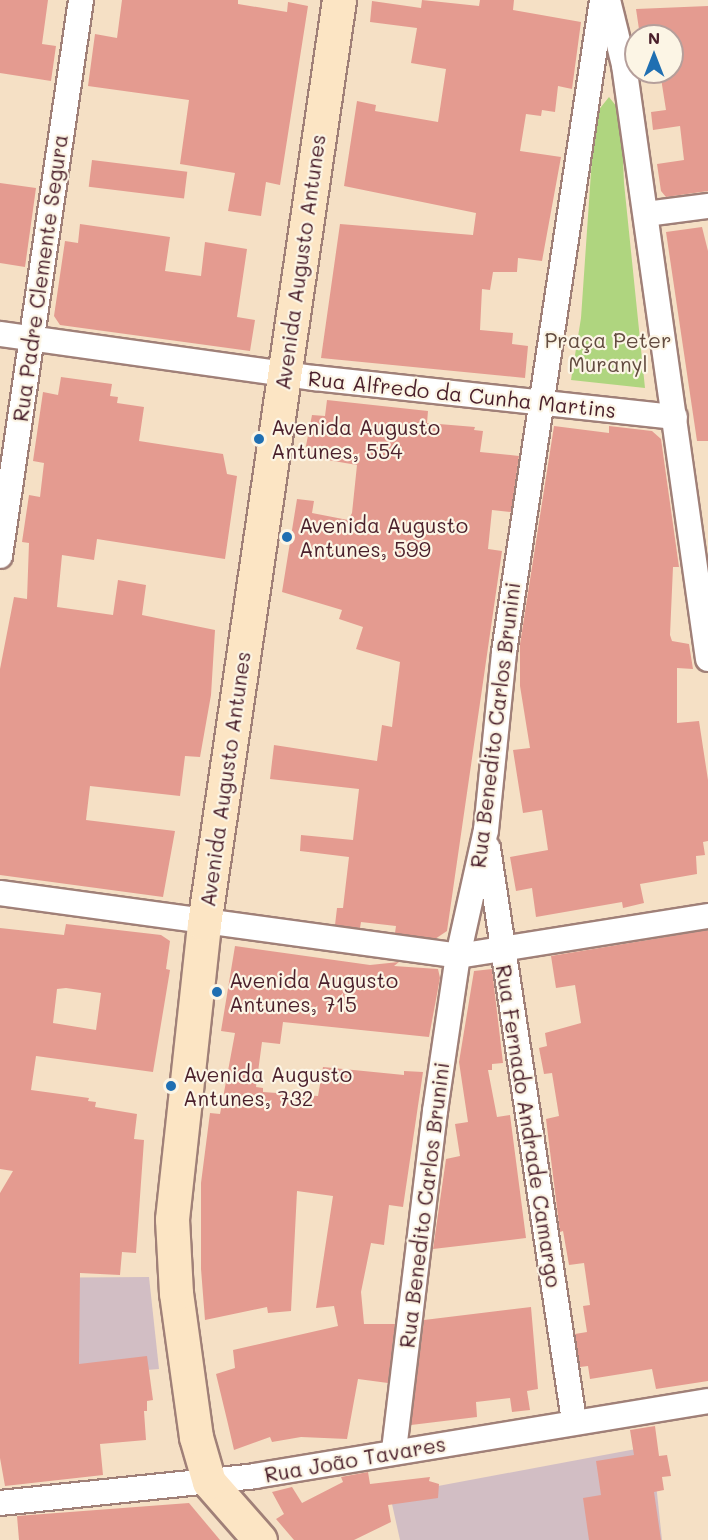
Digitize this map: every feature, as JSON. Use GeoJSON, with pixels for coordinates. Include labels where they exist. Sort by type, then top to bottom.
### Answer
{"type":"FeatureCollection","features":[{"type":"Feature","properties":{"kind":"street","name":"Rua Padre Clemente Segura"},"geometry":{"type":"LineString","coordinates":[[0,555],[81,0]]}},
{"type":"Feature","properties":{"kind":"street","name":"Avenida Augusto Antunes"},"geometry":{"type":"LineString","coordinates":[[260,1540],[209,1482],[196,1437],[186,1379],[172,1219],[204,924],[339,0]]}},
{"type":"Feature","properties":{"kind":"street","name":"Rua Benedito Carlos Brunini"},"geometry":{"type":"LineString","coordinates":[[394,1450],[435,1111],[458,956],[486,830],[504,652],[602,0]]}},
{"type":"Feature","properties":{"kind":"street"},"geometry":{"type":"LineString","coordinates":[[608,0],[624,65],[708,659]]}},
{"type":"Feature","properties":{"kind":"street"},"geometry":{"type":"LineString","coordinates":[[646,214],[708,207]]}},
{"type":"Feature","properties":{"kind":"street","name":"Rua Alfredo da Cunha Martins"},"geometry":{"type":"LineString","coordinates":[[0,334],[283,374],[675,417]]}},
{"type":"Feature","properties":{"kind":"street","name":"Rua Fernado Andrade Camargo"},"geometry":{"type":"LineString","coordinates":[[486,830],[501,948],[574,1421]]}},
{"type":"Feature","properties":{"kind":"street"},"geometry":{"type":"LineString","coordinates":[[0,893],[204,924],[458,956],[708,916]]}},
{"type":"Feature","properties":{"kind":"street","name":"Rua João Tavares"},"geometry":{"type":"LineString","coordinates":[[0,1503],[209,1482],[394,1450],[708,1401]]}},
{"type":"Feature","properties":{"kind":"shaded area"},"geometry":{"type":"Polygon","coordinates":[[[149,1277],[159,1369],[0,1382],[0,1278],[149,1277]]]}},
{"type":"Feature","properties":{"kind":"shaded area"},"geometry":{"type":"Polygon","coordinates":[[[652,1446],[662,1540],[400,1540],[390,1495],[652,1446]]]}},
{"type":"Feature","properties":{"kind":"green space","name":"Praça Peter Muranyl"},"geometry":{"type":"Polygon","coordinates":[[[609,97],[621,112],[624,183],[645,388],[571,380],[581,318],[594,129],[597,112],[609,97]]]}},
{"type":"Feature","properties":{"kind":"building"},"geometry":{"type":"Polygon","coordinates":[[[0,0],[48,0],[42,44],[56,46],[51,81],[0,73],[0,0]]]}},
{"type":"Feature","properties":{"kind":"building"},"geometry":{"type":"Polygon","coordinates":[[[122,0],[238,0],[238,4],[287,12],[288,2],[308,6],[280,185],[266,182],[261,216],[228,211],[235,173],[180,164],[189,100],[88,86],[95,34],[117,38],[122,0]]]}},
{"type":"Feature","properties":{"kind":"building"},"geometry":{"type":"Polygon","coordinates":[[[422,0],[479,6],[480,0],[514,0],[513,10],[581,22],[572,89],[558,86],[555,112],[542,110],[541,116],[526,114],[520,151],[561,157],[542,261],[518,258],[517,272],[493,272],[490,290],[482,289],[480,330],[513,333],[512,344],[528,346],[525,378],[321,358],[340,224],[473,235],[476,213],[344,186],[357,101],[376,105],[375,111],[438,122],[446,69],[411,63],[417,28],[370,22],[372,1],[421,8],[422,0]]]}},
{"type":"Feature","properties":{"kind":"building"},"geometry":{"type":"Polygon","coordinates":[[[708,6],[708,191],[666,197],[661,191],[657,164],[684,160],[680,126],[653,130],[651,112],[666,110],[662,84],[684,84],[684,24],[638,24],[636,9],[708,6]]]}},
{"type":"Feature","properties":{"kind":"building"},"geometry":{"type":"Polygon","coordinates":[[[92,160],[187,172],[184,198],[89,187],[92,160]]]}},
{"type":"Feature","properties":{"kind":"building"},"geometry":{"type":"Polygon","coordinates":[[[0,183],[36,188],[25,267],[0,263],[0,183]]]}},
{"type":"Feature","properties":{"kind":"building"},"geometry":{"type":"Polygon","coordinates":[[[80,224],[170,237],[165,271],[201,276],[205,242],[247,249],[237,317],[255,320],[250,351],[60,325],[54,316],[65,241],[78,243],[80,224]]]}},
{"type":"Feature","properties":{"kind":"building"},"geometry":{"type":"Polygon","coordinates":[[[702,227],[708,251],[708,441],[697,441],[666,232],[702,227]]]}},
{"type":"Feature","properties":{"kind":"building"},"geometry":{"type":"Polygon","coordinates":[[[61,377],[112,384],[110,396],[118,397],[117,403],[144,407],[139,441],[223,454],[227,474],[237,476],[225,559],[97,539],[94,560],[62,555],[57,607],[113,615],[118,580],[146,585],[142,615],[215,630],[211,695],[200,757],[185,756],[180,796],[90,786],[86,820],[175,831],[163,897],[0,875],[0,669],[14,597],[27,599],[29,543],[22,542],[29,495],[40,497],[44,463],[33,461],[43,392],[58,395],[61,377]]]}},
{"type":"Feature","properties":{"kind":"building"},"geometry":{"type":"Polygon","coordinates":[[[327,400],[428,411],[427,423],[475,427],[474,430],[483,431],[480,452],[519,456],[511,512],[492,510],[488,549],[502,551],[447,931],[435,939],[395,933],[396,926],[361,922],[360,928],[335,925],[337,908],[343,908],[349,857],[300,851],[301,835],[353,840],[359,789],[270,779],[274,745],[377,761],[382,725],[392,727],[400,662],[356,649],[363,627],[339,619],[342,610],[282,592],[297,499],[314,501],[312,513],[348,520],[352,513],[357,465],[304,456],[312,415],[325,416],[327,400]]]}},
{"type":"Feature","properties":{"kind":"building"},"geometry":{"type":"Polygon","coordinates":[[[554,426],[609,433],[609,426],[652,431],[661,439],[679,567],[673,567],[670,635],[672,641],[689,644],[693,669],[677,668],[677,723],[699,721],[708,780],[708,841],[703,842],[705,855],[696,856],[697,874],[640,884],[644,903],[623,908],[622,902],[536,917],[532,888],[516,891],[510,857],[548,850],[542,810],[523,813],[513,750],[530,748],[520,686],[520,644],[554,426]]]}},
{"type":"Feature","properties":{"kind":"building"},"geometry":{"type":"Polygon","coordinates":[[[66,924],[161,935],[170,941],[166,969],[170,970],[153,1072],[36,1056],[31,1090],[89,1098],[88,1101],[96,1102],[95,1107],[137,1114],[134,1139],[144,1140],[136,1253],[122,1252],[120,1275],[80,1273],[79,1364],[147,1356],[153,1400],[147,1401],[147,1411],[144,1411],[146,1440],[100,1444],[103,1475],[5,1486],[0,1458],[0,1193],[13,1171],[0,1169],[0,928],[64,935],[66,924]],[[66,988],[57,989],[53,1023],[96,1030],[101,993],[66,988]]]}},
{"type":"Feature","properties":{"kind":"building"},"geometry":{"type":"Polygon","coordinates":[[[708,930],[708,1381],[656,1389],[652,1369],[590,1379],[588,1366],[580,1367],[575,1334],[587,1332],[583,1306],[590,1305],[584,1263],[569,1265],[563,1231],[560,1232],[546,1119],[559,1116],[552,1073],[544,1074],[539,1048],[547,1046],[545,1033],[581,1023],[575,985],[556,988],[551,956],[708,930]]]}},
{"type":"Feature","properties":{"kind":"building"},"geometry":{"type":"Polygon","coordinates":[[[235,946],[370,965],[399,962],[394,966],[438,969],[440,978],[429,1037],[283,1022],[280,1044],[262,1042],[256,1087],[263,1088],[263,1092],[318,1096],[323,1067],[404,1075],[404,1071],[423,1072],[403,1207],[389,1205],[384,1245],[371,1243],[361,1292],[364,1324],[395,1324],[388,1383],[358,1379],[347,1439],[301,1437],[272,1442],[270,1437],[234,1450],[216,1374],[235,1368],[233,1350],[338,1326],[334,1306],[316,1308],[333,1196],[297,1191],[291,1311],[268,1313],[267,1307],[205,1320],[201,1269],[201,1183],[210,1113],[220,1114],[235,1033],[221,1031],[235,946]]]}},
{"type":"Feature","properties":{"kind":"building"},"geometry":{"type":"Polygon","coordinates":[[[492,969],[503,1063],[492,1064],[492,1070],[488,1070],[497,1117],[510,1115],[526,1238],[433,1249],[446,1159],[460,1156],[455,1124],[468,1122],[459,1062],[474,971],[492,969]]]}},
{"type":"Feature","properties":{"kind":"building"},"geometry":{"type":"Polygon","coordinates":[[[531,1307],[538,1389],[527,1391],[530,1410],[512,1412],[510,1398],[476,1402],[477,1417],[411,1425],[424,1320],[531,1307]]]}},
{"type":"Feature","properties":{"kind":"building"},"geometry":{"type":"Polygon","coordinates":[[[655,1426],[659,1456],[667,1455],[671,1476],[662,1477],[664,1490],[654,1492],[661,1540],[589,1540],[583,1498],[601,1495],[596,1461],[634,1455],[630,1430],[655,1426]]]}},
{"type":"Feature","properties":{"kind":"building"},"geometry":{"type":"Polygon","coordinates":[[[368,1472],[370,1484],[430,1477],[429,1481],[439,1484],[438,1498],[388,1505],[391,1522],[354,1540],[294,1540],[276,1519],[284,1514],[272,1492],[292,1487],[302,1503],[343,1482],[341,1477],[368,1472]]]}},
{"type":"Feature","properties":{"kind":"building"},"geometry":{"type":"Polygon","coordinates":[[[189,1503],[220,1540],[19,1540],[17,1516],[189,1503]]]}},
{"type":"Feature","properties":{"kind":"place","name":"Avenida Augusto Antunes, 554"},"geometry":{"type":"Point","coordinates":[259,439]}},
{"type":"Feature","properties":{"kind":"place","name":"Avenida Augusto Antunes, 599"},"geometry":{"type":"Point","coordinates":[287,537]}},
{"type":"Feature","properties":{"kind":"place","name":"Avenida Augusto Antunes, 715"},"geometry":{"type":"Point","coordinates":[217,992]}},
{"type":"Feature","properties":{"kind":"place","name":"Avenida Augusto Antunes, 732"},"geometry":{"type":"Point","coordinates":[171,1086]}}]}
